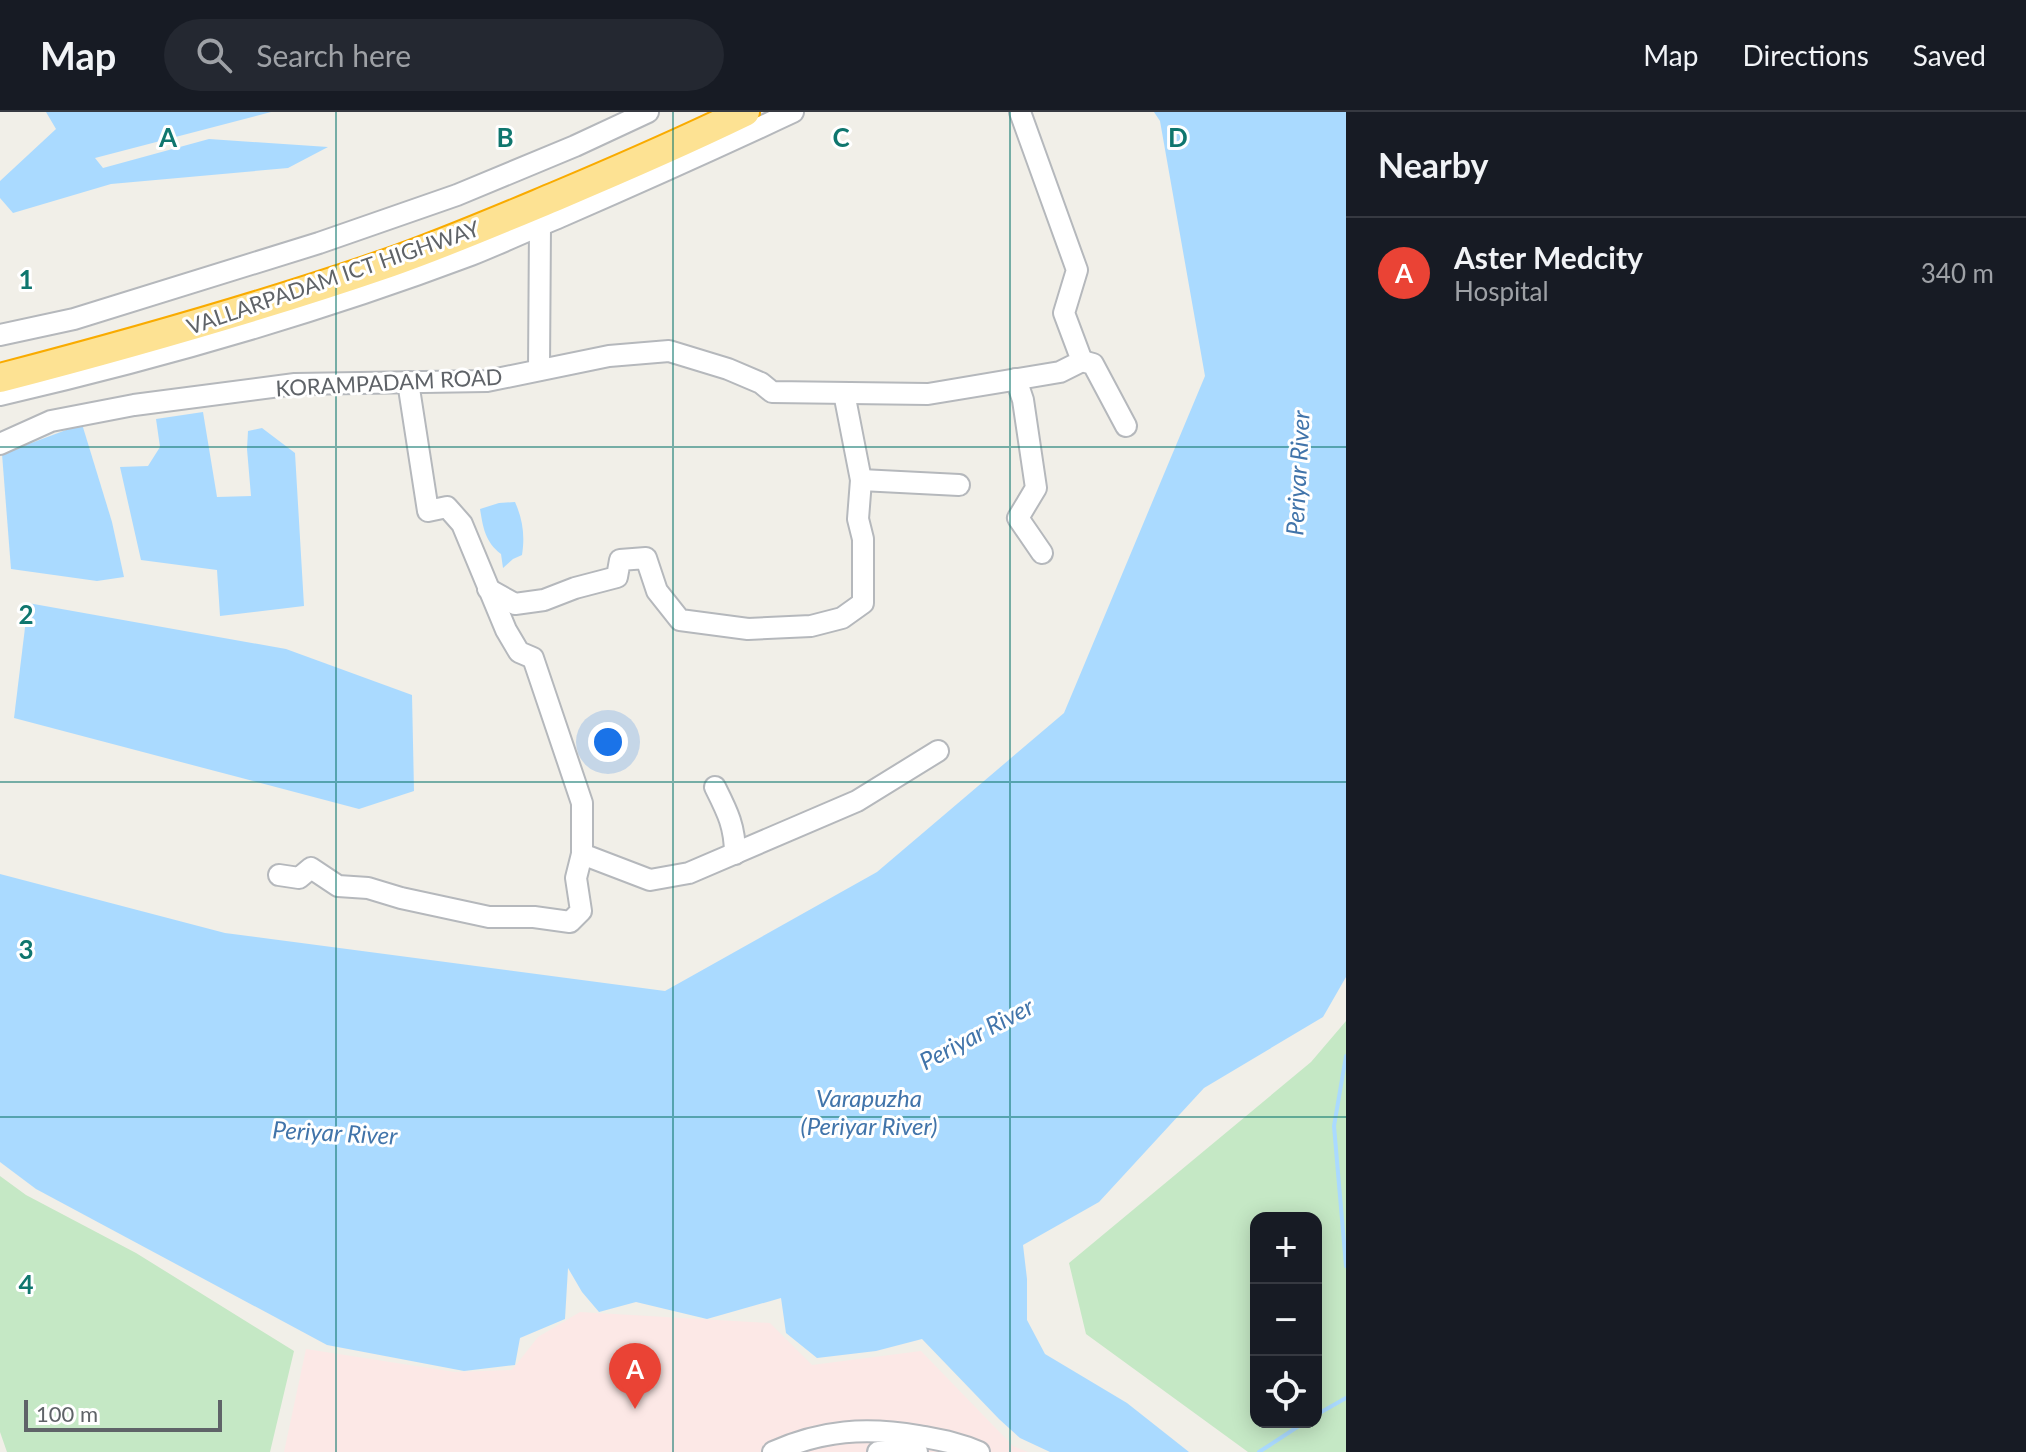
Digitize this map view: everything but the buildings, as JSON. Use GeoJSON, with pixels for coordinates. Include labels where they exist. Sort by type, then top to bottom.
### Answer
{"type":"FeatureCollection","features":[{"type":"Feature","properties":{"kind":"highway","name":"VALLARPADAM ICT HIGHWAY"},"geometry":{"type":"LineString","coordinates":[[0,360],[391,262],[682,153],[745,112]]}},
{"type":"Feature","properties":{"kind":"highway","name":"VALLARPADAM ICT HIGHWAY"},"geometry":{"type":"LineString","coordinates":[[0,378],[117,348],[279,291],[668,131],[700,113]]}},
{"type":"Feature","properties":{"kind":"street"},"geometry":{"type":"LineString","coordinates":[[0,335],[74,319],[319,243],[457,195],[648,112]]}},
{"type":"Feature","properties":{"kind":"street"},"geometry":{"type":"LineString","coordinates":[[0,395],[210,342],[332,305],[473,254],[540,225],[682,153],[793,112]]}},
{"type":"Feature","properties":{"kind":"street"},"geometry":{"type":"LineString","coordinates":[[1020,112],[1077,270],[1064,313],[1082,361],[1093,364],[1126,426]]}},
{"type":"Feature","properties":{"kind":"street"},"geometry":{"type":"LineString","coordinates":[[539,370],[540,225]]}},
{"type":"Feature","properties":{"kind":"street","name":"KORAMPADAM ROAD"},"geometry":{"type":"LineString","coordinates":[[0,444],[51,421],[134,405],[295,384],[487,381],[609,356],[669,351],[728,369],[761,383],[772,392],[928,394],[1060,372],[1082,361]]}},
{"type":"Feature","properties":{"kind":"street"},"geometry":{"type":"LineString","coordinates":[[1016,379],[1023,400],[1036,488],[1018,518],[1042,553]]}},
{"type":"Feature","properties":{"kind":"street"},"geometry":{"type":"LineString","coordinates":[[279,875],[299,878],[311,868],[338,886],[368,888],[489,917],[534,917],[570,922],[581,911],[576,878],[582,854],[582,803],[533,658],[519,652],[506,630],[462,524],[447,507],[428,511],[408,382]]}},
{"type":"Feature","properties":{"kind":"street"},"geometry":{"type":"LineString","coordinates":[[488,589],[515,604],[544,600],[617,577],[620,560],[646,558],[657,591],[680,620],[748,629],[811,626],[842,618],[863,603],[863,539],[858,519],[861,480],[844,393]]}},
{"type":"Feature","properties":{"kind":"street"},"geometry":{"type":"LineString","coordinates":[[861,480],[959,485]]}},
{"type":"Feature","properties":{"kind":"street"},"geometry":{"type":"LineString","coordinates":[[582,854],[650,880],[689,873],[857,801],[938,751]]}},
{"type":"Feature","properties":{"kind":"street"},"geometry":{"type":"LineString","coordinates":[[715,787],[728,811],[735,834],[735,854]]}},
{"type":"Feature","properties":{"kind":"street"},"geometry":{"type":"LineString","coordinates":[[773,1452],[798,1441],[843,1431],[889,1431],[979,1452]]}},
{"type":"Feature","properties":{"kind":"street"},"geometry":{"type":"LineString","coordinates":[[878,1452],[917,1452]]}},
{"type":"Feature","properties":{"kind":"shaded area"},"geometry":{"type":"Polygon","coordinates":[[[580,1312],[770,1323],[812,1365],[921,1351],[1013,1446],[1028,1452],[284,1452],[306,1349],[455,1372],[512,1370],[538,1337],[580,1312]]]}},
{"type":"Feature","properties":{"kind":"green space"},"geometry":{"type":"Polygon","coordinates":[[[1346,1021],[1346,1452],[1248,1452],[1086,1334],[1069,1263],[1311,1062],[1346,1021]]]}},
{"type":"Feature","properties":{"kind":"green space"},"geometry":{"type":"Polygon","coordinates":[[[0,1176],[26,1195],[136,1253],[294,1351],[270,1452],[7,1452],[0,1432],[0,1176]]]}},
{"type":"Feature","properties":{"kind":"water"},"geometry":{"type":"Polygon","coordinates":[[[46,112],[271,112],[95,158],[103,168],[209,139],[328,147],[288,168],[111,184],[13,213],[0,198],[0,181],[56,129],[46,112]]]}},
{"type":"Feature","properties":{"kind":"water","name":"Varapuzha (Periyar River)"},"geometry":{"type":"Polygon","coordinates":[[[1154,112],[1346,112],[1346,977],[1323,1017],[1204,1088],[1099,1202],[1023,1245],[1027,1320],[1045,1354],[1127,1403],[1189,1452],[1050,1452],[1020,1438],[922,1339],[876,1351],[817,1358],[786,1333],[781,1298],[707,1319],[636,1302],[599,1312],[568,1268],[565,1319],[520,1338],[515,1365],[464,1371],[327,1345],[36,1189],[0,1162],[0,874],[225,933],[665,991],[877,872],[1064,713],[1205,376],[1160,121],[1154,112]]]}},
{"type":"Feature","properties":{"kind":"water"},"geometry":{"type":"Polygon","coordinates":[[[203,412],[217,497],[251,496],[248,431],[262,428],[295,453],[304,606],[220,616],[217,570],[141,560],[120,467],[148,466],[160,447],[156,419],[203,412]]]}},
{"type":"Feature","properties":{"kind":"water"},"geometry":{"type":"Polygon","coordinates":[[[82,424],[112,522],[124,577],[97,581],[11,569],[2,454],[82,424]]]}},
{"type":"Feature","properties":{"kind":"water"},"geometry":{"type":"Polygon","coordinates":[[[515,502],[523,528],[522,555],[503,568],[501,554],[486,534],[480,509],[515,502]]]}},
{"type":"Feature","properties":{"kind":"water"},"geometry":{"type":"Polygon","coordinates":[[[28,603],[286,649],[412,695],[414,791],[359,809],[14,718],[28,603]]]}},
{"type":"Feature","properties":{"kind":"waterway"},"geometry":{"type":"LineString","coordinates":[[1346,1056],[1334,1126],[1346,1266]]}},
{"type":"Feature","properties":{"kind":"waterway"},"geometry":{"type":"LineString","coordinates":[[1322,1412],[1346,1398]]}},
{"type":"Feature","properties":{"kind":"waterway"},"geometry":{"type":"LineString","coordinates":[[1259,1452],[1296,1428]]}},
{"type":"Feature","properties":{"kind":"place","name":"Aster Medcity"},"geometry":{"type":"Point","coordinates":[635,1409]}},
{"type":"Feature","properties":{"kind":"water label","name":"Periyar River"},"geometry":{"type":"Point","coordinates":[1297,473]}},
{"type":"Feature","properties":{"kind":"water label","name":"Periyar River"},"geometry":{"type":"Point","coordinates":[976,1033]}},
{"type":"Feature","properties":{"kind":"water label","name":"Periyar River"},"geometry":{"type":"Point","coordinates":[335,1132]}}]}
